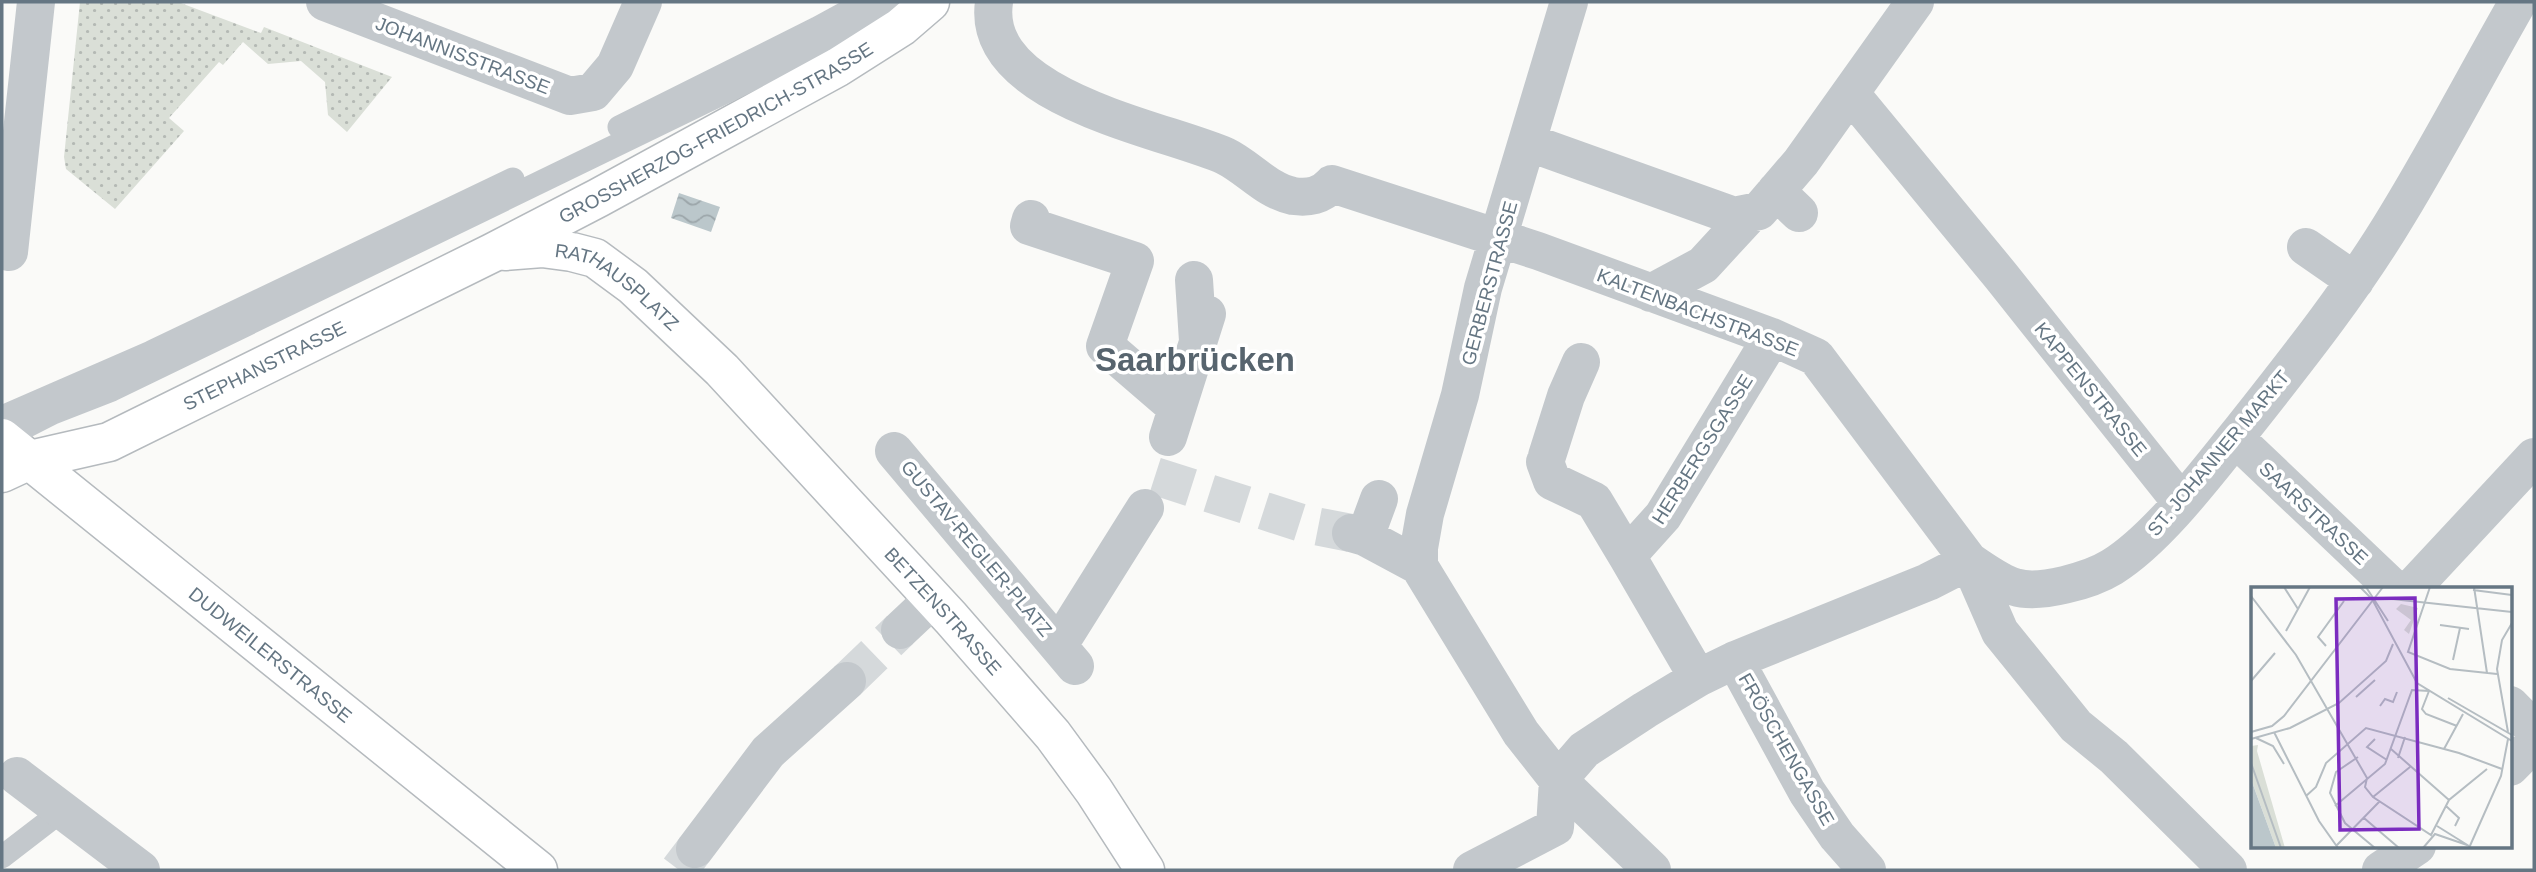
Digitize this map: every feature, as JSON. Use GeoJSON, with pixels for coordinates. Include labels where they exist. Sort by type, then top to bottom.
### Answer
{"type":"FeatureCollection","features":[{"type":"Feature","properties":{"kind":"main road","name":"GROSSHERZOG-FRIEDRICH-STRASSE"},"geometry":{"type":"LineString","coordinates":[[492,253],[838,67],[901,26],[930,2]]}},
{"type":"Feature","properties":{"kind":"main road","name":"RATHAUSPLATZ"},"geometry":{"type":"LineString","coordinates":[[492,253],[542,248],[595,258],[633,286],[722,370]]}},
{"type":"Feature","properties":{"kind":"main road","name":"STEPHANSTRASSE"},"geometry":{"type":"LineString","coordinates":[[8,450],[109,442],[492,253]]}},
{"type":"Feature","properties":{"kind":"main road","name":"BETZENSTRASSE"},"geometry":{"type":"LineString","coordinates":[[722,370],[933,599],[1053,735],[1094,791],[1144,870]]}},
{"type":"Feature","properties":{"kind":"main road","name":"DUDWEILERSTRASSE"},"geometry":{"type":"LineString","coordinates":[[8,450],[538,870]]}},
{"type":"Feature","properties":{"kind":"street"},"geometry":{"type":"LineString","coordinates":[[9,252],[36,2]]}},
{"type":"Feature","properties":{"kind":"street","name":"JOHANNISSTRASSE"},"geometry":{"type":"LineString","coordinates":[[326,2],[570,96],[593,92],[615,66],[643,2]]}},
{"type":"Feature","properties":{"kind":"street","name":"KALTENBACHSTRASSE"},"geometry":{"type":"LineString","coordinates":[[994,2],[996,30],[1008,53],[1033,79],[1066,98],[1226,157],[1275,189],[1307,197],[1324,193],[1332,184],[1538,251],[1772,337],[1816,357],[1969,561]]}},
{"type":"Feature","properties":{"kind":"street","name":"GERBERSTRASSE"},"geometry":{"type":"LineString","coordinates":[[1419,566],[1424,514],[1460,394],[1483,288],[1569,2]]}},
{"type":"Feature","properties":{"kind":"street"},"geometry":{"type":"LineString","coordinates":[[1651,293],[1703,265],[1735,233],[1775,206],[1801,162],[1916,2]]}},
{"type":"Feature","properties":{"kind":"street","name":"ST. JOHANNER MARKT"},"geometry":{"type":"LineString","coordinates":[[1969,561],[2016,588],[2043,589],[2068,584],[2112,568],[2141,544],[2235,438],[2355,281],[2398,215],[2518,2]]}},
{"type":"Feature","properties":{"kind":"street","name":"KAPPENSTRASSE"},"geometry":{"type":"LineString","coordinates":[[1851,94],[2009,270],[2181,502]]}},
{"type":"Feature","properties":{"kind":"street"},"geometry":{"type":"LineString","coordinates":[[1527,142],[1734,216],[1775,206]]}},
{"type":"Feature","properties":{"kind":"street"},"geometry":{"type":"LineString","coordinates":[[1506,282],[1519,260],[1538,251],[1527,213]]}},
{"type":"Feature","properties":{"kind":"street"},"geometry":{"type":"LineString","coordinates":[[1031,219],[1029,226],[1135,261],[1105,346],[1173,423],[1200,312]]}},
{"type":"Feature","properties":{"kind":"street"},"geometry":{"type":"LineString","coordinates":[[2306,247],[2355,281]]}},
{"type":"Feature","properties":{"kind":"street","name":"HERBERGSGASSE"},"geometry":{"type":"LineString","coordinates":[[1627,556],[1663,516],[1772,337]]}},
{"type":"Feature","properties":{"kind":"street"},"geometry":{"type":"LineString","coordinates":[[1581,362],[1566,396],[1546,459],[1552,481],[1594,501],[1698,678]]}},
{"type":"Feature","properties":{"kind":"street","name":"SAARSTRASSE"},"geometry":{"type":"LineString","coordinates":[[2235,438],[2391,587]]}},
{"type":"Feature","properties":{"kind":"street"},"geometry":{"type":"LineString","coordinates":[[2414,587],[2532,449]]}},
{"type":"Feature","properties":{"kind":"street","name":"GUSTAV-REGLER-PLATZ"},"geometry":{"type":"LineString","coordinates":[[894,451],[1067,655],[1145,508]]}},
{"type":"Feature","properties":{"kind":"street"},"geometry":{"type":"LineString","coordinates":[[1379,499],[1358,535],[1419,566],[1521,733],[1558,780],[1652,870]]}},
{"type":"Feature","properties":{"kind":"street"},"geometry":{"type":"LineString","coordinates":[[1472,870],[1555,827],[1558,780],[1584,750],[1698,678],[1735,660],[1851,626],[1969,561],[1987,640],[2076,726],[2114,757],[2228,870]]}},
{"type":"Feature","properties":{"kind":"street"},"geometry":{"type":"LineString","coordinates":[[900,630],[933,599]]}},
{"type":"Feature","properties":{"kind":"street","name":"FRÖSCHENGASSE"},"geometry":{"type":"LineString","coordinates":[[1735,660],[1807,792],[1838,836],[1867,870]]}},
{"type":"Feature","properties":{"kind":"street"},"geometry":{"type":"LineString","coordinates":[[695,849],[768,752],[847,681]]}},
{"type":"Feature","properties":{"kind":"street"},"geometry":{"type":"LineString","coordinates":[[2512,707],[2534,729]]}},
{"type":"Feature","properties":{"kind":"street"},"geometry":{"type":"LineString","coordinates":[[2512,765],[2534,743]]}},
{"type":"Feature","properties":{"kind":"street"},"geometry":{"type":"LineString","coordinates":[[17,776],[142,870]]}},
{"type":"Feature","properties":{"kind":"street"},"geometry":{"type":"LineString","coordinates":[[2381,870],[2414,848]]}},
{"type":"Feature","properties":{"kind":"lane"},"geometry":{"type":"LineString","coordinates":[[2,417],[163,346],[600,138],[865,2]]}},
{"type":"Feature","properties":{"kind":"lane"},"geometry":{"type":"LineString","coordinates":[[8,450],[52,413],[112,390],[792,61],[857,27],[897,2]]}},
{"type":"Feature","properties":{"kind":"lane"},"geometry":{"type":"LineString","coordinates":[[2,857],[63,810]]}},
{"type":"Feature","properties":{"kind":"shaded area"},"geometry":{"type":"Polygon","coordinates":[[[80,2],[178,2],[261,33],[264,27],[392,77],[347,132],[328,115],[325,82],[301,61],[268,64],[243,42],[223,65],[219,62],[169,118],[184,131],[115,209],[66,169],[64,157],[80,2]]]}},
{"type":"Feature","properties":{"kind":"water"},"geometry":{"type":"Polygon","coordinates":[[[679,193],[720,207],[711,232],[671,218],[679,193]]]}},
{"type":"Feature","properties":{"kind":"tunnel"},"geometry":{"type":"LineString","coordinates":[[1155,476],[1305,524],[1351,533]]}},
{"type":"Feature","properties":{"kind":"tunnel"},"geometry":{"type":"LineString","coordinates":[[847,681],[900,630]]}},
{"type":"Feature","properties":{"kind":"tunnel"},"geometry":{"type":"LineString","coordinates":[[679,870],[695,849]]}},
{"type":"Feature","properties":{"kind":"district","name":"Saarbrücken"},"geometry":{"type":"Point","coordinates":[1195,359]}}]}
